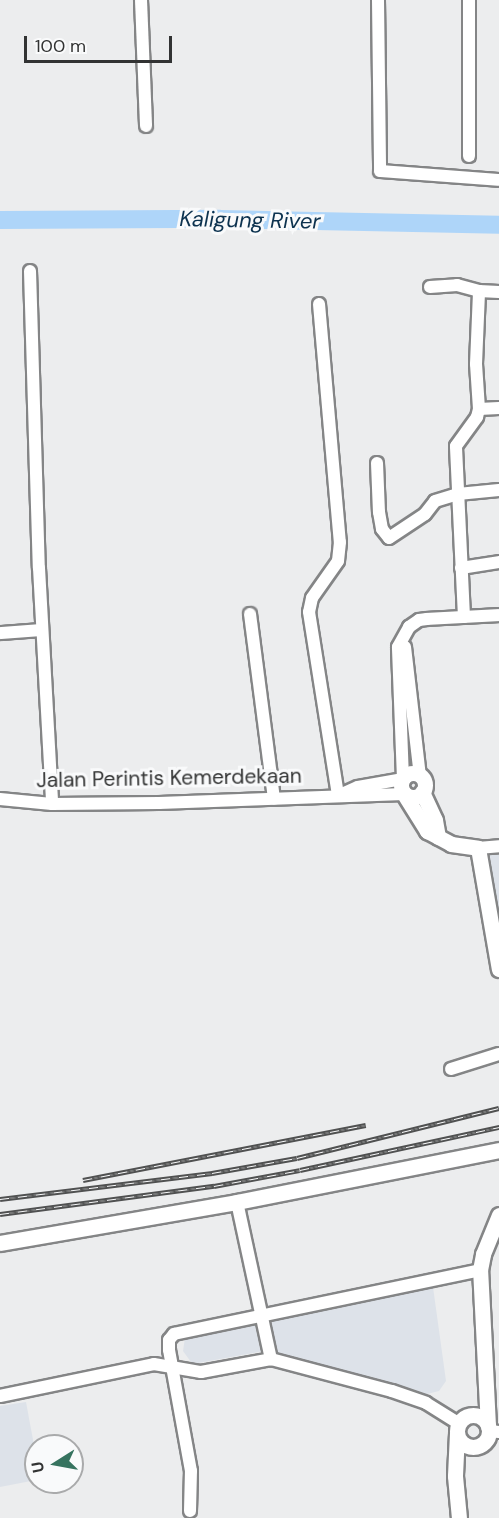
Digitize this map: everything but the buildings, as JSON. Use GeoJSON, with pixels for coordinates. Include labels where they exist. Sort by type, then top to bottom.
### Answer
{"type":"FeatureCollection","features":[{"type":"Feature","properties":{"kind":"street"},"geometry":{"type":"LineString","coordinates":[[141,0],[146,126]]}},
{"type":"Feature","properties":{"kind":"street"},"geometry":{"type":"LineString","coordinates":[[378,0],[380,171],[384,174],[499,180]]}},
{"type":"Feature","properties":{"kind":"street"},"geometry":{"type":"LineString","coordinates":[[469,0],[469,156]]}},
{"type":"Feature","properties":{"kind":"street"},"geometry":{"type":"LineString","coordinates":[[30,271],[42,630],[52,804]]}},
{"type":"Feature","properties":{"kind":"street"},"geometry":{"type":"LineString","coordinates":[[430,287],[457,285],[479,291],[499,292]]}},
{"type":"Feature","properties":{"kind":"street"},"geometry":{"type":"LineString","coordinates":[[464,617],[456,446],[477,417],[479,409],[476,364],[479,291]]}},
{"type":"Feature","properties":{"kind":"street"},"geometry":{"type":"LineString","coordinates":[[319,304],[340,542],[338,561],[312,598],[309,612],[338,796]]}},
{"type":"Feature","properties":{"kind":"street"},"geometry":{"type":"LineString","coordinates":[[479,409],[499,408]]}},
{"type":"Feature","properties":{"kind":"street"},"geometry":{"type":"LineString","coordinates":[[376,463],[379,512],[382,529],[389,538],[425,514],[435,501],[458,494],[499,490]]}},
{"type":"Feature","properties":{"kind":"street"},"geometry":{"type":"LineString","coordinates":[[461,568],[499,562]]}},
{"type":"Feature","properties":{"kind":"street"},"geometry":{"type":"LineString","coordinates":[[250,614],[274,798]]}},
{"type":"Feature","properties":{"kind":"street"},"geometry":{"type":"LineString","coordinates":[[499,626],[499,615],[419,620],[409,627],[398,647],[404,786],[420,823],[427,831],[456,845],[478,848],[499,846]]}},
{"type":"Feature","properties":{"kind":"street"},"geometry":{"type":"LineString","coordinates":[[0,633],[42,630]]}},
{"type":"Feature","properties":{"kind":"street"},"geometry":{"type":"LineString","coordinates":[[402,641],[405,648],[421,784],[435,820],[438,837]]}},
{"type":"Feature","properties":{"kind":"street","name":"Jalan Perintis Kemerdekaan"},"geometry":{"type":"LineString","coordinates":[[0,800],[52,804],[338,796],[404,786],[416,797],[421,784]]}},
{"type":"Feature","properties":{"kind":"street"},"geometry":{"type":"LineString","coordinates":[[478,848],[499,969]]}},
{"type":"Feature","properties":{"kind":"street"},"geometry":{"type":"LineString","coordinates":[[451,1069],[499,1054]]}},
{"type":"Feature","properties":{"kind":"street"},"geometry":{"type":"LineString","coordinates":[[0,1243],[237,1202],[499,1150]]}},
{"type":"Feature","properties":{"kind":"street"},"geometry":{"type":"LineString","coordinates":[[237,1202],[271,1359]]}},
{"type":"Feature","properties":{"kind":"street"},"geometry":{"type":"LineString","coordinates":[[455,1476],[465,1458],[486,1441],[492,1430],[480,1270],[483,1254],[499,1215]]}},
{"type":"Feature","properties":{"kind":"street"},"geometry":{"type":"LineString","coordinates":[[190,1511],[191,1471],[169,1340],[174,1334],[480,1270]]}},
{"type":"Feature","properties":{"kind":"street"},"geometry":{"type":"LineString","coordinates":[[0,1396],[154,1364],[201,1372],[271,1359],[392,1391],[426,1403],[459,1426],[466,1446],[477,1447]]}},
{"type":"Feature","properties":{"kind":"street"},"geometry":{"type":"LineString","coordinates":[[459,1518],[455,1476],[459,1426],[477,1407],[487,1383]]}},
{"type":"Feature","properties":{"kind":"street"},"geometry":{"type":"LineString","coordinates":[[459,1426],[477,1416],[492,1430]]}},
{"type":"Feature","properties":{"kind":"shaded area"},"geometry":{"type":"Polygon","coordinates":[[[499,850],[499,935],[486,851],[499,850]]]}},
{"type":"Feature","properties":{"kind":"shaded area"},"geometry":{"type":"Polygon","coordinates":[[[433,1287],[446,1381],[439,1391],[423,1395],[336,1368],[264,1351],[198,1363],[191,1362],[183,1351],[185,1338],[199,1330],[433,1287]]]}},
{"type":"Feature","properties":{"kind":"shaded area"},"geometry":{"type":"Polygon","coordinates":[[[26,1402],[32,1434],[24,1434],[24,1482],[0,1487],[0,1406],[26,1402]]]}},
{"type":"Feature","properties":{"kind":"waterway","name":"Kaligung River"},"geometry":{"type":"LineString","coordinates":[[0,220],[220,219],[499,225]]}},
{"type":"Feature","properties":{"kind":"railway"},"geometry":{"type":"LineString","coordinates":[[0,1199],[212,1173],[297,1158],[499,1108]]}},
{"type":"Feature","properties":{"kind":"railway"},"geometry":{"type":"LineString","coordinates":[[83,1180],[366,1125]]}},
{"type":"Feature","properties":{"kind":"railway"},"geometry":{"type":"LineString","coordinates":[[0,1214],[214,1186],[499,1127]]}}]}
